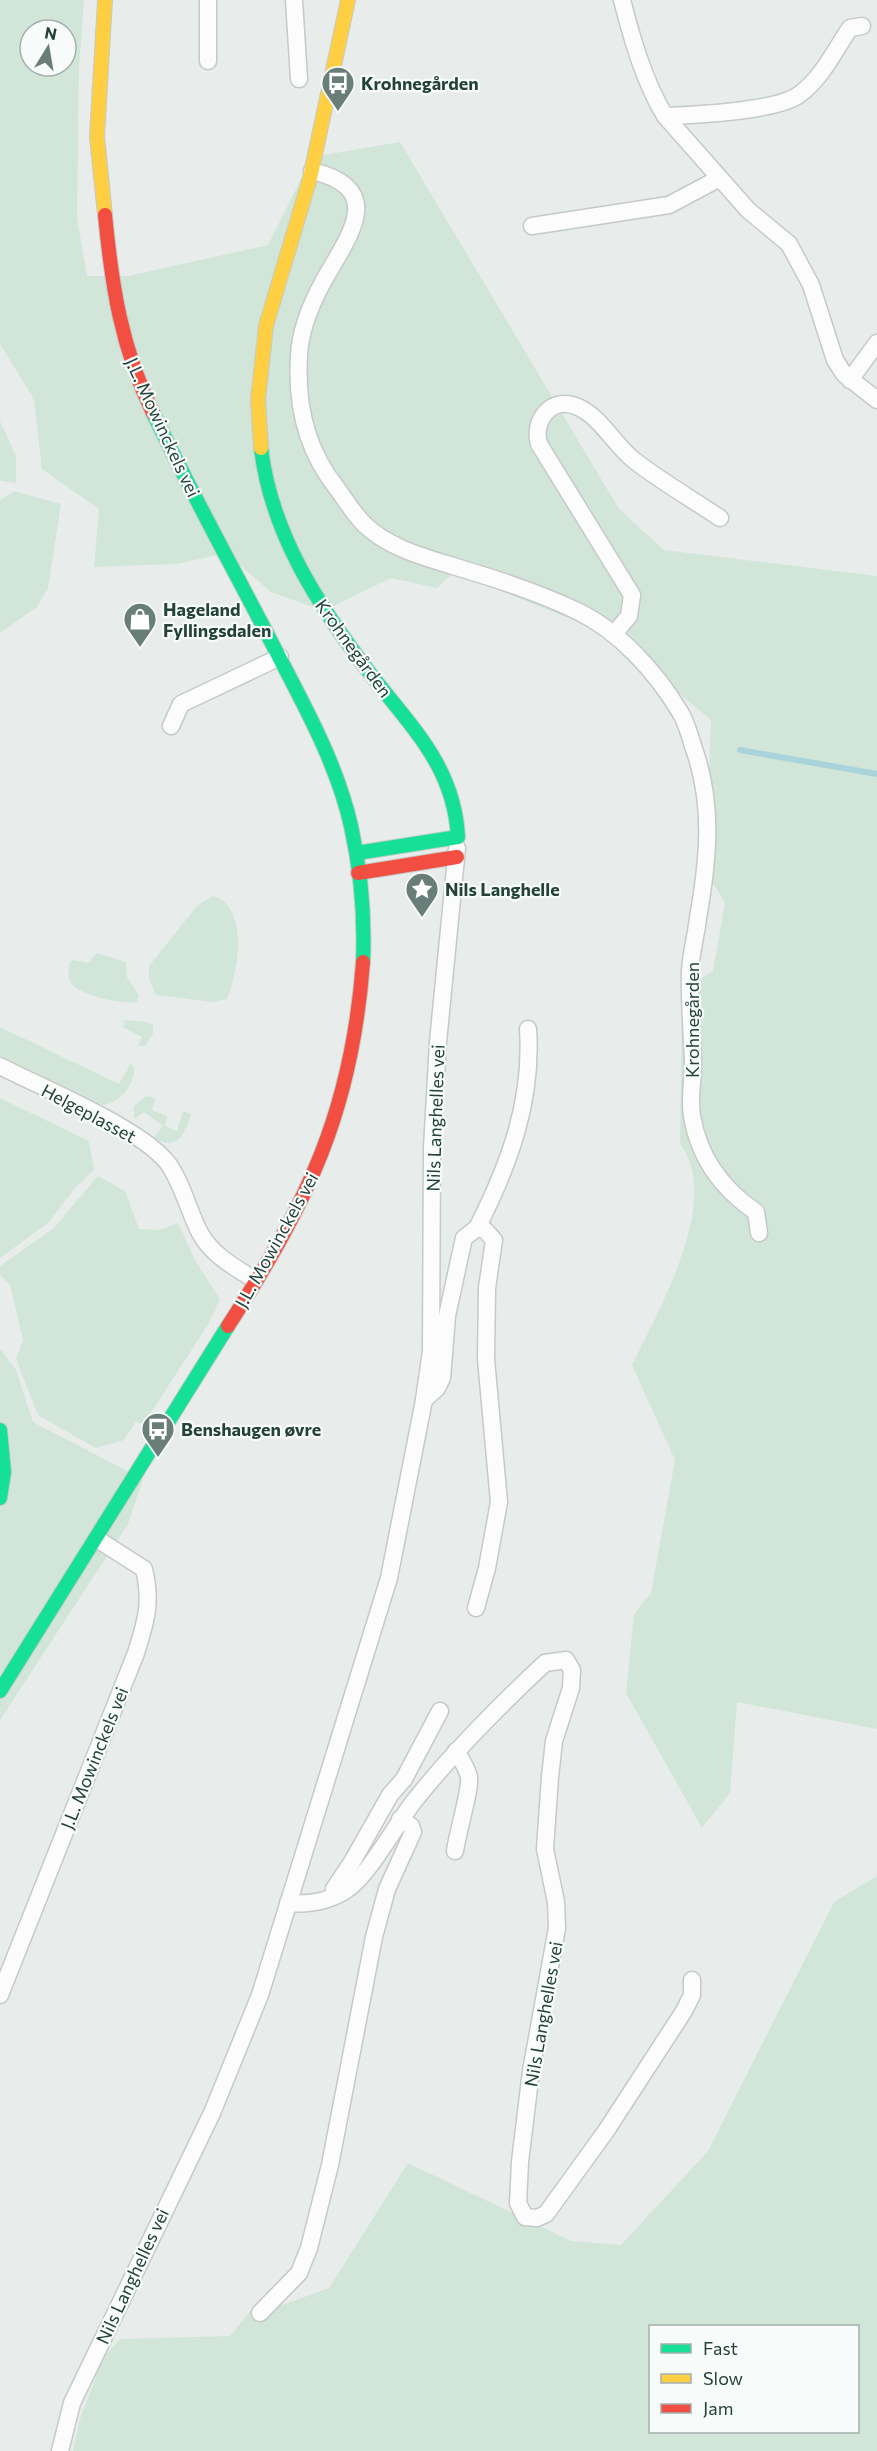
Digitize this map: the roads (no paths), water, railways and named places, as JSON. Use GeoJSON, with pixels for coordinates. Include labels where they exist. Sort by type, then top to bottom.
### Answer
{"type":"FeatureCollection","features":[{"type":"Feature","properties":{"kind":"main road","name":"J.L. Mowinckels vei"},"geometry":{"type":"LineString","coordinates":[[0,1691],[97,1539],[255,1280],[311,1182],[334,1123],[352,1059],[361,996],[363,919],[357,853],[328,750],[163,434],[140,386],[125,345],[112,285],[97,137],[105,0]]}},
{"type":"Feature","properties":{"kind":"main road","name":"Krohnegården"},"geometry":{"type":"LineString","coordinates":[[348,0],[312,171],[266,325],[260,364],[259,426],[268,485],[278,522],[325,612],[440,765],[449,782],[457,813],[458,837]]}},
{"type":"Feature","properties":{"kind":"main road"},"geometry":{"type":"LineString","coordinates":[[357,853],[458,837]]}},
{"type":"Feature","properties":{"kind":"main road"},"geometry":{"type":"LineString","coordinates":[[358,873],[457,857]]}},
{"type":"Feature","properties":{"kind":"main road"},"geometry":{"type":"LineString","coordinates":[[0,1430],[4,1464],[0,1498]]}},
{"type":"Feature","properties":{"kind":"street"},"geometry":{"type":"LineString","coordinates":[[208,0],[208,62]]}},
{"type":"Feature","properties":{"kind":"street"},"geometry":{"type":"LineString","coordinates":[[294,0],[299,80]]}},
{"type":"Feature","properties":{"kind":"street"},"geometry":{"type":"LineString","coordinates":[[622,0],[640,60],[655,100],[665,116],[718,179],[748,210],[789,244],[811,285],[835,360],[850,380],[877,400]]}},
{"type":"Feature","properties":{"kind":"street"},"geometry":{"type":"LineString","coordinates":[[665,116],[698,115],[783,102],[799,96],[822,70],[850,28],[862,26]]}},
{"type":"Feature","properties":{"kind":"street","name":"Krohnegården"},"geometry":{"type":"LineString","coordinates":[[312,171],[343,183],[357,203],[357,217],[353,231],[322,284],[308,314],[299,346],[297,383],[303,416],[311,446],[328,477],[365,525],[385,538],[428,559],[523,589],[580,612],[614,634],[667,692],[682,715],[697,758],[707,802],[709,845],[690,970],[691,1114],[699,1141],[714,1175],[733,1196],[756,1212],[759,1233]]}},
{"type":"Feature","properties":{"kind":"street"},"geometry":{"type":"LineString","coordinates":[[532,226],[669,205],[718,179]]}},
{"type":"Feature","properties":{"kind":"street"},"geometry":{"type":"LineString","coordinates":[[850,380],[877,344]]}},
{"type":"Feature","properties":{"kind":"street"},"geometry":{"type":"LineString","coordinates":[[614,634],[629,616],[632,595],[539,444],[537,429],[544,413],[562,404],[580,408],[634,460],[720,518]]}},
{"type":"Feature","properties":{"kind":"street"},"geometry":{"type":"LineString","coordinates":[[171,726],[181,704],[280,657]]}},
{"type":"Feature","properties":{"kind":"street","name":"Nils Langhelles vei"},"geometry":{"type":"LineString","coordinates":[[60,2451],[72,2403],[212,2113],[260,1995],[389,1578],[424,1400],[431,1351],[432,1148],[438,1042],[458,837]]}},
{"type":"Feature","properties":{"kind":"street","name":"Nils Langhelles vei"},"geometry":{"type":"LineString","coordinates":[[424,1400],[437,1388],[442,1378],[447,1316],[464,1238],[477,1228],[517,1139],[527,1093],[530,1057],[528,1029]]}},
{"type":"Feature","properties":{"kind":"street","name":"Helgeplasset"},"geometry":{"type":"LineString","coordinates":[[0,1066],[116,1125],[147,1145],[167,1162],[201,1235],[218,1256],[255,1280]]}},
{"type":"Feature","properties":{"kind":"street"},"geometry":{"type":"LineString","coordinates":[[476,1608],[487,1569],[499,1502],[486,1359],[487,1288],[494,1240],[485,1230],[477,1228]]}},
{"type":"Feature","properties":{"kind":"street","name":"J.L. Mowinckels vei"},"geometry":{"type":"LineString","coordinates":[[0,1995],[136,1653],[145,1623],[150,1593],[144,1569],[97,1539]]}},
{"type":"Feature","properties":{"kind":"street","name":"Nils Langhelles vei"},"geometry":{"type":"LineString","coordinates":[[288,1903],[309,1905],[336,1895],[358,1880],[400,1819],[456,1751],[545,1663],[560,1659],[570,1664],[573,1670],[571,1688],[554,1741],[546,1818],[545,1849],[556,1902],[557,1928],[531,2071],[520,2162],[518,2203],[525,2217],[537,2218],[546,2214],[606,2131],[684,2011],[692,1995],[692,1980]]}},
{"type":"Feature","properties":{"kind":"street"},"geometry":{"type":"LineString","coordinates":[[336,1895],[334,1889],[390,1796],[404,1779],[440,1711]]}},
{"type":"Feature","properties":{"kind":"street"},"geometry":{"type":"LineString","coordinates":[[455,1851],[459,1824],[470,1785],[469,1775],[456,1751]]}},
{"type":"Feature","properties":{"kind":"street"},"geometry":{"type":"LineString","coordinates":[[260,2313],[299,2273],[322,2204],[374,1937],[387,1889],[412,1832],[411,1826],[400,1819]]}},
{"type":"Feature","properties":{"kind":"waterway"},"geometry":{"type":"LineString","coordinates":[[740,750],[877,774]]}},
{"type":"Feature","properties":{"kind":"place","name":"Krohnegården"},"geometry":{"type":"Point","coordinates":[338,112]}},
{"type":"Feature","properties":{"kind":"place","name":"Hageland Fyllingsdalen"},"geometry":{"type":"Point","coordinates":[140,648]}},
{"type":"Feature","properties":{"kind":"place","name":"Nils Langhelle"},"geometry":{"type":"Point","coordinates":[422,918]}},
{"type":"Feature","properties":{"kind":"place","name":"Benshaugen øvre"},"geometry":{"type":"Point","coordinates":[158,1458]}}]}
